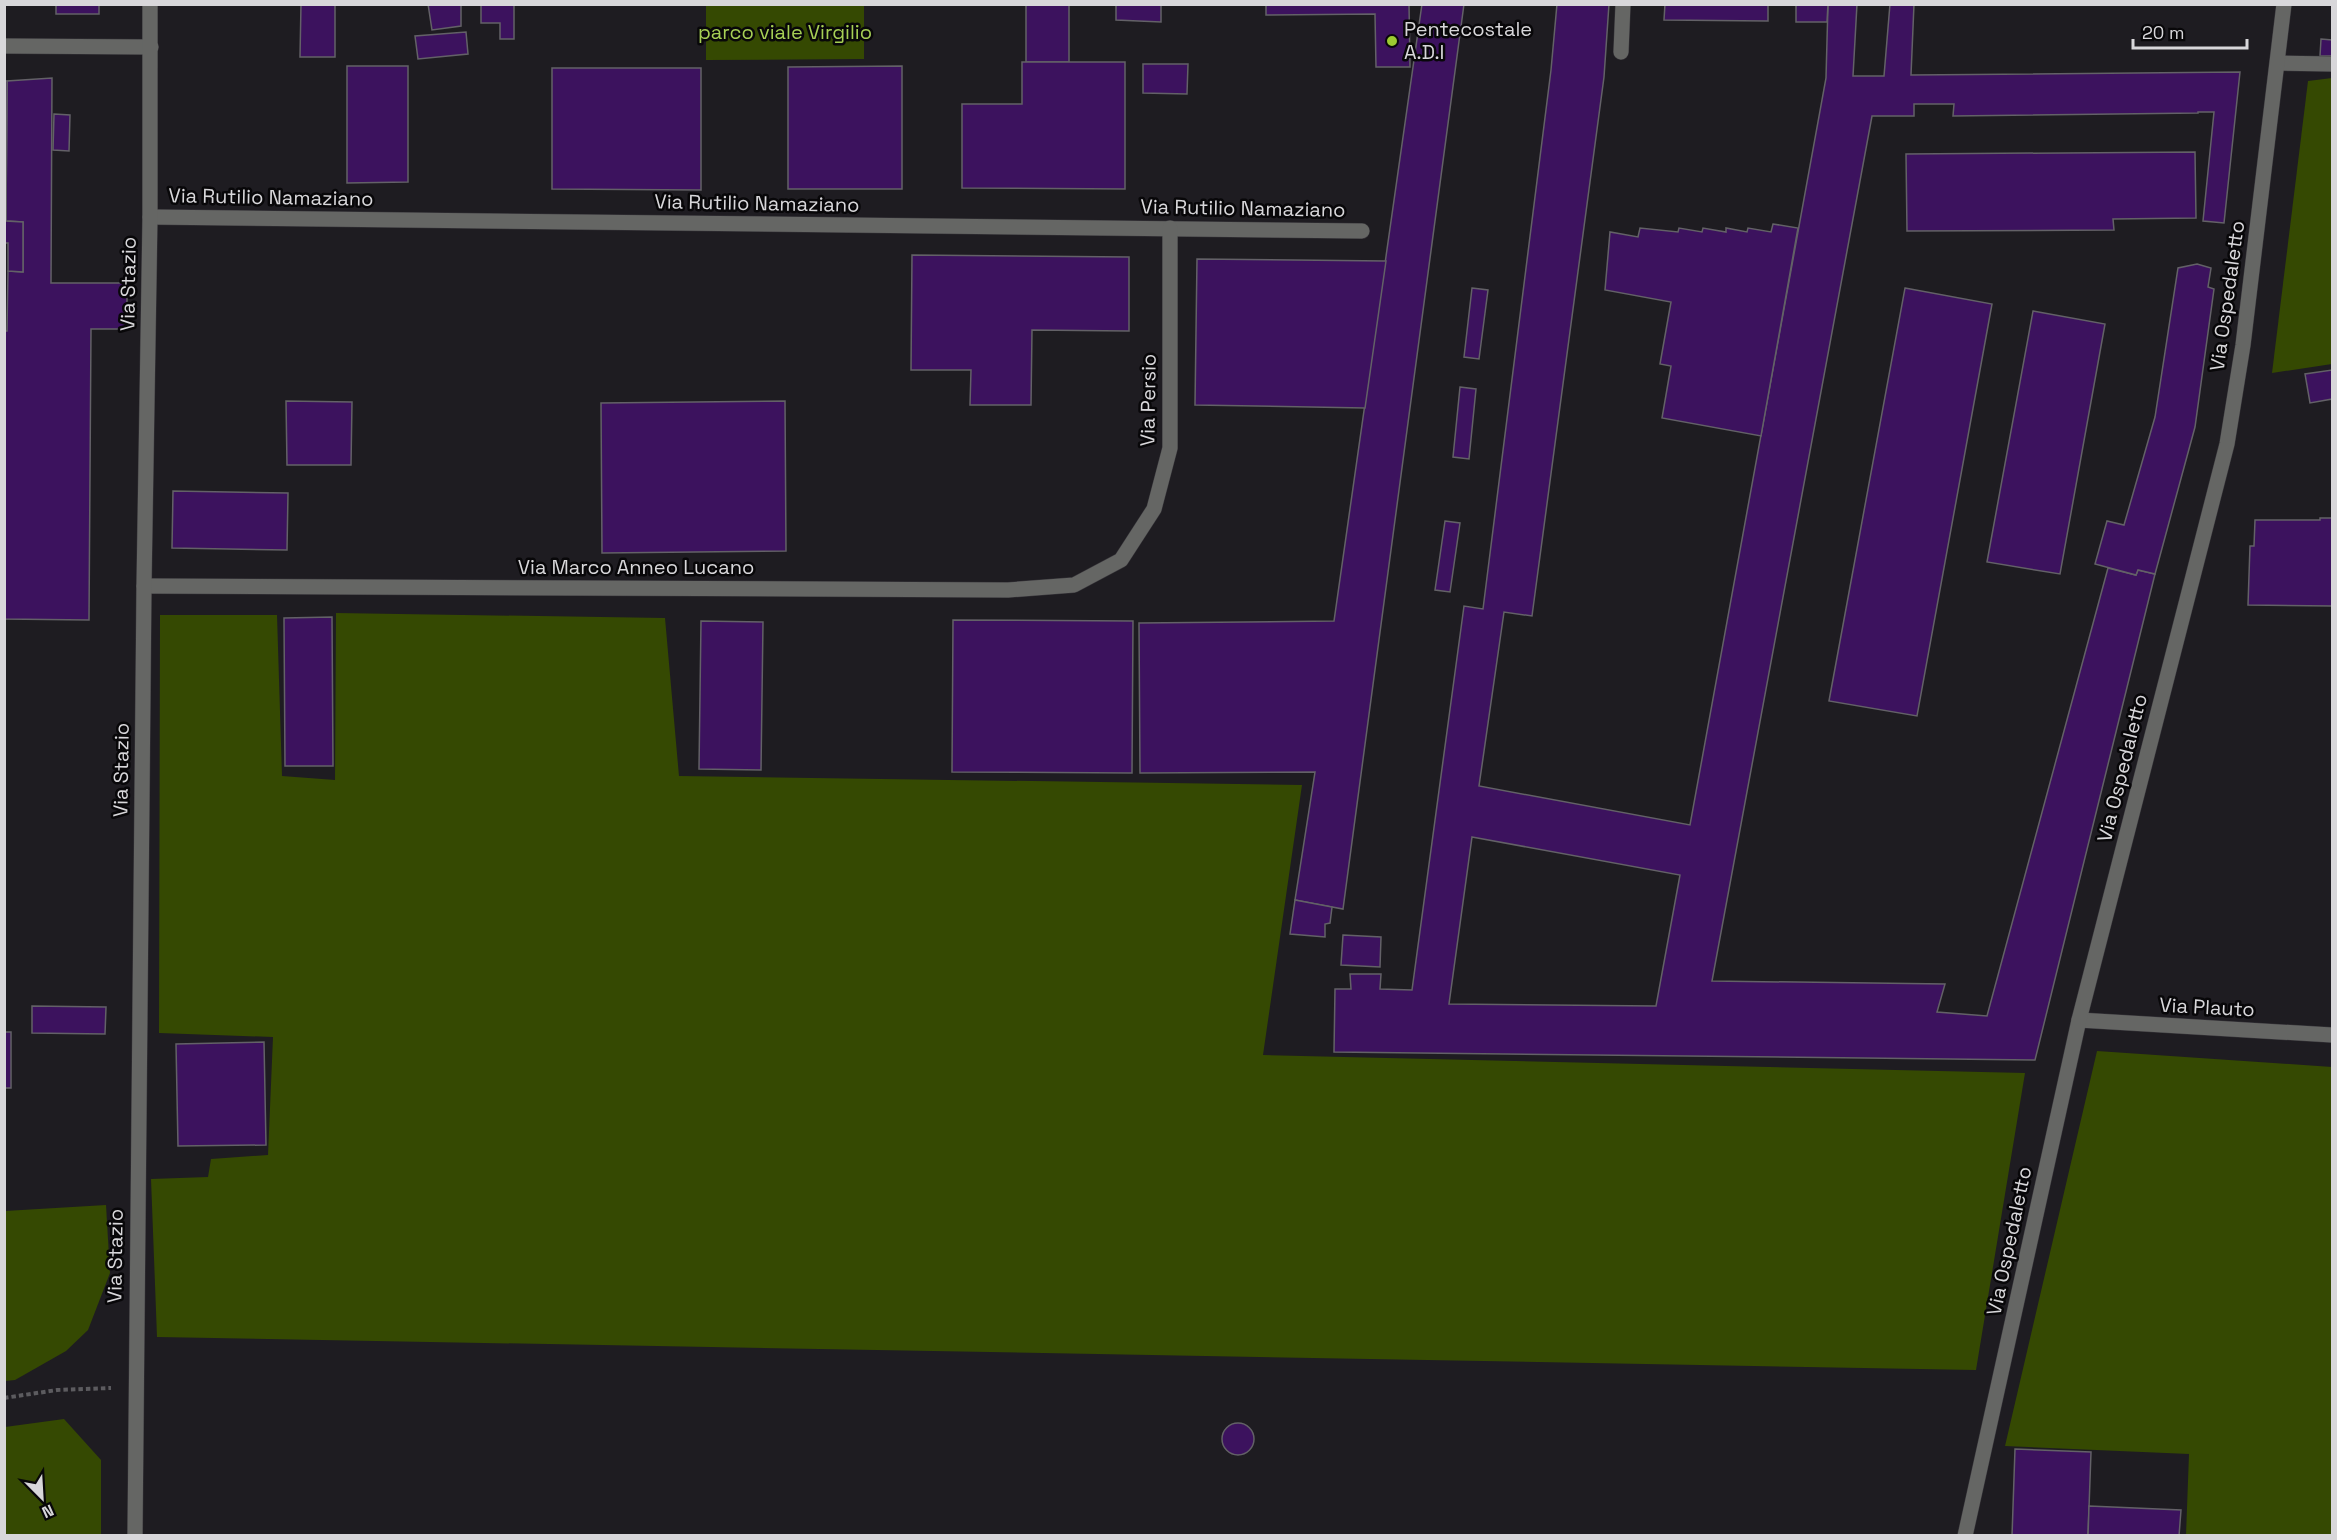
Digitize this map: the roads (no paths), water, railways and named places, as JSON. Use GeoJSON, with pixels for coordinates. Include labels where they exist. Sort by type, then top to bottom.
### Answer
{"type":"FeatureCollection","features":[{"type":"Feature","properties":{"kind":"street","name":"Via Stazio"},"geometry":{"type":"LineString","coordinates":[[135,1536],[144,586],[150,217],[150,4]]}},
{"type":"Feature","properties":{"kind":"street"},"geometry":{"type":"LineString","coordinates":[[1621,52],[1623,4]]}},
{"type":"Feature","properties":{"kind":"street","name":"Via Ospedaletto"},"geometry":{"type":"LineString","coordinates":[[1965,1536],[2079,1020],[2227,444],[2243,345],[2284,4]]}},
{"type":"Feature","properties":{"kind":"street"},"geometry":{"type":"LineString","coordinates":[[4,46],[150,47]]}},
{"type":"Feature","properties":{"kind":"street"},"geometry":{"type":"LineString","coordinates":[[2278,63],[2332,64]]}},
{"type":"Feature","properties":{"kind":"street","name":"Via Rutilio Namaziano"},"geometry":{"type":"LineString","coordinates":[[150,217],[1362,231]]}},
{"type":"Feature","properties":{"kind":"street","name":"Via Persio"},"geometry":{"type":"LineString","coordinates":[[1121,560],[1154,509],[1170,448],[1170,228]]}},
{"type":"Feature","properties":{"kind":"street","name":"Via Marco Anneo Lucano"},"geometry":{"type":"LineString","coordinates":[[144,586],[1008,590],[1074,585],[1121,560]]}},
{"type":"Feature","properties":{"kind":"street","name":"Via Plauto"},"geometry":{"type":"LineString","coordinates":[[2079,1020],[2332,1035]]}},
{"type":"Feature","properties":{"kind":"place","name":"Pentecostale A.D.I"},"geometry":{"type":"Point","coordinates":[1392,41]}},
{"type":"Feature","properties":{"kind":"park label","name":"parco viale Virgilio"},"geometry":{"type":"Point","coordinates":[785,32]}}]}
